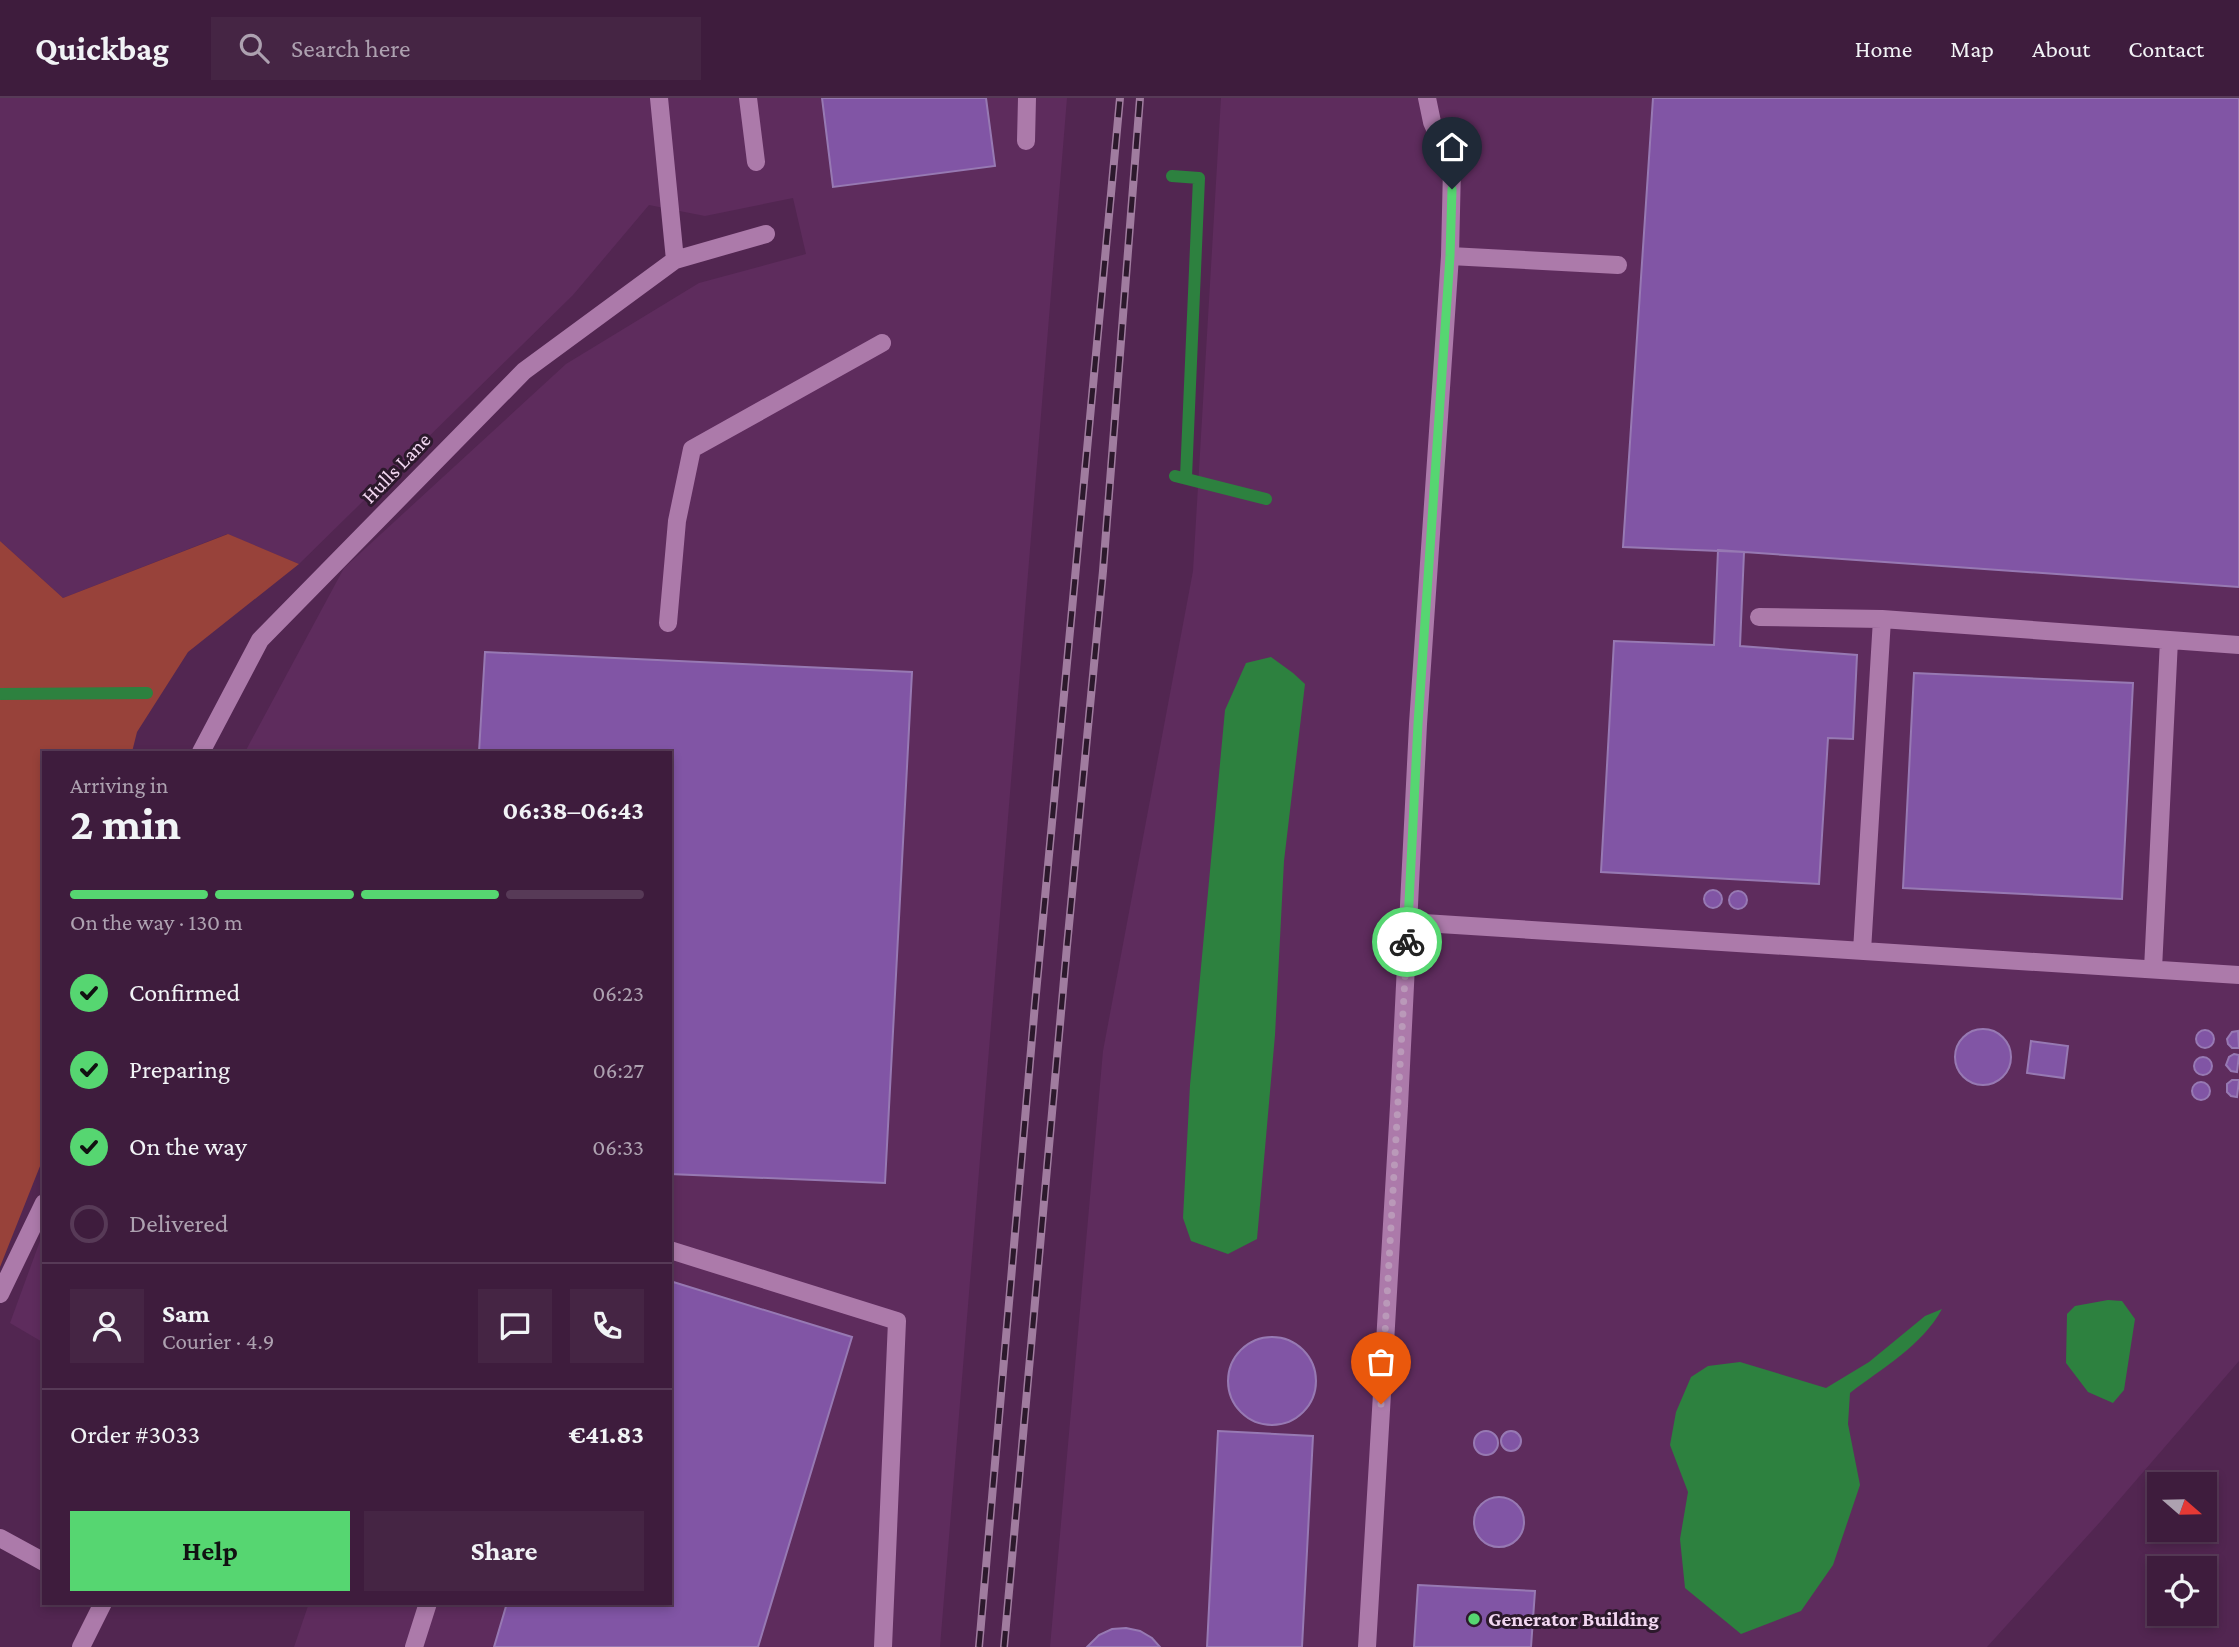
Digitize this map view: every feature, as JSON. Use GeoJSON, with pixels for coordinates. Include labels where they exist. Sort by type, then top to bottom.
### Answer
{"type":"FeatureCollection","features":[{"type":"Feature","properties":{"kind":"street"},"geometry":{"type":"LineString","coordinates":[[659,98],[675,260]]}},
{"type":"Feature","properties":{"kind":"street"},"geometry":{"type":"LineString","coordinates":[[748,98],[756,162]]}},
{"type":"Feature","properties":{"kind":"street"},"geometry":{"type":"LineString","coordinates":[[1026,141],[1027,98]]}},
{"type":"Feature","properties":{"kind":"street"},"geometry":{"type":"LineString","coordinates":[[1367,1647],[1418,724],[1450,256],[1452,167],[1432,122],[1427,98]]}},
{"type":"Feature","properties":{"kind":"street","name":"Hulls Lane"},"geometry":{"type":"LineString","coordinates":[[202,751],[260,640],[523,371],[675,260],[766,234]]}},
{"type":"Feature","properties":{"kind":"street"},"geometry":{"type":"LineString","coordinates":[[1450,256],[1618,265]]}},
{"type":"Feature","properties":{"kind":"street"},"geometry":{"type":"LineString","coordinates":[[667,623],[677,521],[692,449],[882,343]]}},
{"type":"Feature","properties":{"kind":"street"},"geometry":{"type":"LineString","coordinates":[[1759,617],[1882,619],[2239,645]]}},
{"type":"Feature","properties":{"kind":"street"},"geometry":{"type":"LineString","coordinates":[[1862,951],[1882,619]]}},
{"type":"Feature","properties":{"kind":"street"},"geometry":{"type":"LineString","coordinates":[[2153,969],[2169,640]]}},
{"type":"Feature","properties":{"kind":"street"},"geometry":{"type":"LineString","coordinates":[[1408,922],[2239,975]]}},
{"type":"Feature","properties":{"kind":"street"},"geometry":{"type":"LineString","coordinates":[[0,1294],[42,1207]]}},
{"type":"Feature","properties":{"kind":"street"},"geometry":{"type":"LineString","coordinates":[[672,1251],[897,1321],[883,1647]]}},
{"type":"Feature","properties":{"kind":"street"},"geometry":{"type":"LineString","coordinates":[[0,1538],[42,1561]]}},
{"type":"Feature","properties":{"kind":"street"},"geometry":{"type":"LineString","coordinates":[[81,1647],[102,1605]]}},
{"type":"Feature","properties":{"kind":"street"},"geometry":{"type":"LineString","coordinates":[[414,1647],[427,1605]]}},
{"type":"Feature","properties":{"kind":"shaded area"},"geometry":{"type":"Polygon","coordinates":[[[0,98],[1067,98],[940,1647],[294,1647],[308,1605],[672,1605],[672,751],[246,751],[344,568],[566,364],[699,283],[806,254],[793,198],[705,216],[649,205],[573,295],[299,564],[227,534],[63,598],[0,541],[0,98]]]}},
{"type":"Feature","properties":{"kind":"shaded area"},"geometry":{"type":"Polygon","coordinates":[[[1221,98],[2239,98],[2239,1361],[2100,1522],[1987,1647],[1050,1647],[1103,1051],[1193,571],[1221,98]]]}},
{"type":"Feature","properties":{"kind":"shaded area"},"geometry":{"type":"Polygon","coordinates":[[[228,534],[299,564],[188,652],[137,732],[132,751],[42,751],[42,1161],[0,1267],[0,541],[63,598],[228,534]]]}},
{"type":"Feature","properties":{"kind":"shaded area"},"geometry":{"type":"Polygon","coordinates":[[[1271,657],[1305,684],[1284,861],[1275,1035],[1257,1239],[1228,1254],[1191,1241],[1183,1218],[1190,1085],[1225,710],[1246,663],[1271,657]]]}},
{"type":"Feature","properties":{"kind":"shaded area"},"geometry":{"type":"Polygon","coordinates":[[[42,1235],[42,1342],[10,1323],[42,1235]]]}},
{"type":"Feature","properties":{"kind":"shaded area"},"geometry":{"type":"Polygon","coordinates":[[[2108,1300],[2122,1301],[2135,1319],[2124,1390],[2113,1403],[2088,1392],[2066,1363],[2067,1314],[2075,1306],[2108,1300]]]}},
{"type":"Feature","properties":{"kind":"shaded area"},"geometry":{"type":"Polygon","coordinates":[[[1942,1309],[1913,1345],[1850,1393],[1848,1424],[1860,1485],[1833,1565],[1801,1611],[1741,1634],[1685,1588],[1680,1539],[1688,1492],[1670,1445],[1676,1412],[1691,1377],[1708,1366],[1740,1362],[1826,1388],[1869,1362],[1925,1316],[1942,1309]]]}},
{"type":"Feature","properties":{"kind":"building"},"geometry":{"type":"Polygon","coordinates":[[[822,98],[986,98],[995,166],[833,187],[822,98]]]}},
{"type":"Feature","properties":{"kind":"building"},"geometry":{"type":"Polygon","coordinates":[[[1653,98],[2239,98],[2239,587],[1744,552],[1623,547],[1653,98]]]}},
{"type":"Feature","properties":{"kind":"building"},"geometry":{"type":"Polygon","coordinates":[[[1718,550],[1744,552],[1740,646],[1857,655],[1853,739],[1828,738],[1819,884],[1601,872],[1614,641],[1714,645],[1718,550]]]}},
{"type":"Feature","properties":{"kind":"building"},"geometry":{"type":"Polygon","coordinates":[[[485,652],[912,672],[885,1183],[672,1174],[672,751],[479,751],[485,652]]]}},
{"type":"Feature","properties":{"kind":"building"},"geometry":{"type":"Polygon","coordinates":[[[1914,673],[2133,683],[2122,899],[1903,888],[1914,673]]]}},
{"type":"Feature","properties":{"kind":"building"},"geometry":{"type":"Polygon","coordinates":[[[1713,890],[1719,893],[1722,899],[1719,905],[1713,908],[1707,905],[1704,899],[1707,893],[1713,890]]]}},
{"type":"Feature","properties":{"kind":"building"},"geometry":{"type":"Polygon","coordinates":[[[1738,891],[1744,894],[1747,900],[1744,906],[1738,909],[1732,906],[1729,900],[1732,894],[1738,891]]]}},
{"type":"Feature","properties":{"kind":"building"},"geometry":{"type":"Polygon","coordinates":[[[1977,1029],[1989,1029],[1999,1033],[2007,1041],[2011,1057],[2007,1073],[1999,1081],[1989,1085],[1977,1085],[1967,1081],[1959,1073],[1955,1063],[1955,1051],[1959,1041],[1967,1033],[1977,1029]]]}},
{"type":"Feature","properties":{"kind":"building"},"geometry":{"type":"Polygon","coordinates":[[[2205,1030],[2211,1033],[2214,1039],[2211,1045],[2205,1048],[2199,1045],[2196,1039],[2199,1033],[2205,1030]]]}},
{"type":"Feature","properties":{"kind":"building"},"geometry":{"type":"Polygon","coordinates":[[[2238,1031],[2239,1048],[2232,1048],[2227,1039],[2232,1032],[2238,1031]]]}},
{"type":"Feature","properties":{"kind":"building"},"geometry":{"type":"Polygon","coordinates":[[[2031,1041],[2068,1046],[2064,1078],[2027,1073],[2031,1041]]]}},
{"type":"Feature","properties":{"kind":"building"},"geometry":{"type":"Polygon","coordinates":[[[2239,1055],[2237,1072],[2231,1071],[2226,1065],[2229,1057],[2239,1055]]]}},
{"type":"Feature","properties":{"kind":"building"},"geometry":{"type":"Polygon","coordinates":[[[2203,1057],[2209,1060],[2212,1066],[2209,1072],[2203,1075],[2197,1072],[2194,1066],[2197,1060],[2203,1057]]]}},
{"type":"Feature","properties":{"kind":"building"},"geometry":{"type":"Polygon","coordinates":[[[2232,1080],[2239,1080],[2237,1097],[2227,1092],[2227,1084],[2232,1080]]]}},
{"type":"Feature","properties":{"kind":"building"},"geometry":{"type":"Polygon","coordinates":[[[2201,1082],[2207,1085],[2210,1091],[2207,1097],[2201,1100],[2195,1097],[2192,1091],[2195,1085],[2201,1082]]]}},
{"type":"Feature","properties":{"kind":"building"},"geometry":{"type":"Polygon","coordinates":[[[672,1282],[852,1337],[758,1647],[494,1647],[506,1605],[672,1605],[672,1282]]]}},
{"type":"Feature","properties":{"kind":"building"},"geometry":{"type":"Polygon","coordinates":[[[1272,1337],[1297,1344],[1309,1356],[1316,1381],[1309,1406],[1297,1418],[1272,1425],[1247,1418],[1235,1406],[1228,1381],[1235,1356],[1247,1344],[1272,1337]]]}},
{"type":"Feature","properties":{"kind":"building"},"geometry":{"type":"Polygon","coordinates":[[[1218,1431],[1313,1436],[1302,1647],[1207,1647],[1218,1431]]]}},
{"type":"Feature","properties":{"kind":"building"},"geometry":{"type":"Polygon","coordinates":[[[1486,1431],[1494,1435],[1498,1443],[1494,1451],[1486,1455],[1478,1451],[1474,1443],[1478,1435],[1486,1431]]]}},
{"type":"Feature","properties":{"kind":"building"},"geometry":{"type":"Polygon","coordinates":[[[1511,1431],[1518,1434],[1521,1441],[1518,1448],[1511,1451],[1504,1448],[1501,1441],[1504,1434],[1511,1431]]]}},
{"type":"Feature","properties":{"kind":"building"},"geometry":{"type":"Polygon","coordinates":[[[1499,1497],[1517,1504],[1524,1522],[1517,1540],[1499,1547],[1481,1540],[1474,1522],[1481,1504],[1499,1497]]]}},
{"type":"Feature","properties":{"kind":"building","name":"Generator Building"},"geometry":{"type":"Polygon","coordinates":[[[1418,1585],[1535,1591],[1531,1647],[1414,1647],[1418,1585]]]}},
{"type":"Feature","properties":{"kind":"building"},"geometry":{"type":"Polygon","coordinates":[[[1112,1629],[1140,1631],[1160,1647],[1087,1647],[1099,1635],[1112,1629]]]}},
{"type":"Feature","properties":{"kind":"waterway"},"geometry":{"type":"LineString","coordinates":[[1172,176],[1199,178],[1186,477]]}},
{"type":"Feature","properties":{"kind":"waterway"},"geometry":{"type":"LineString","coordinates":[[1175,476],[1266,499]]}},
{"type":"Feature","properties":{"kind":"waterway"},"geometry":{"type":"LineString","coordinates":[[0,694],[147,693]]}},
{"type":"Feature","properties":{"kind":"railway"},"geometry":{"type":"LineString","coordinates":[[979,1647],[1035,1004],[1120,98]]}},
{"type":"Feature","properties":{"kind":"railway"},"geometry":{"type":"LineString","coordinates":[[1004,1647],[1103,571],[1140,98]]}},
{"type":"Feature","properties":{"kind":"way so far"},"geometry":{"type":"LineString","coordinates":[[1381,1404],[1407,942]]}},
{"type":"Feature","properties":{"kind":"place","name":"Generator Building"},"geometry":{"type":"Point","coordinates":[1474,1619]}},
{"type":"Feature","properties":{"kind":"route"},"geometry":{"type":"LineString","coordinates":[[1407,942],[1452,189]]}}]}
